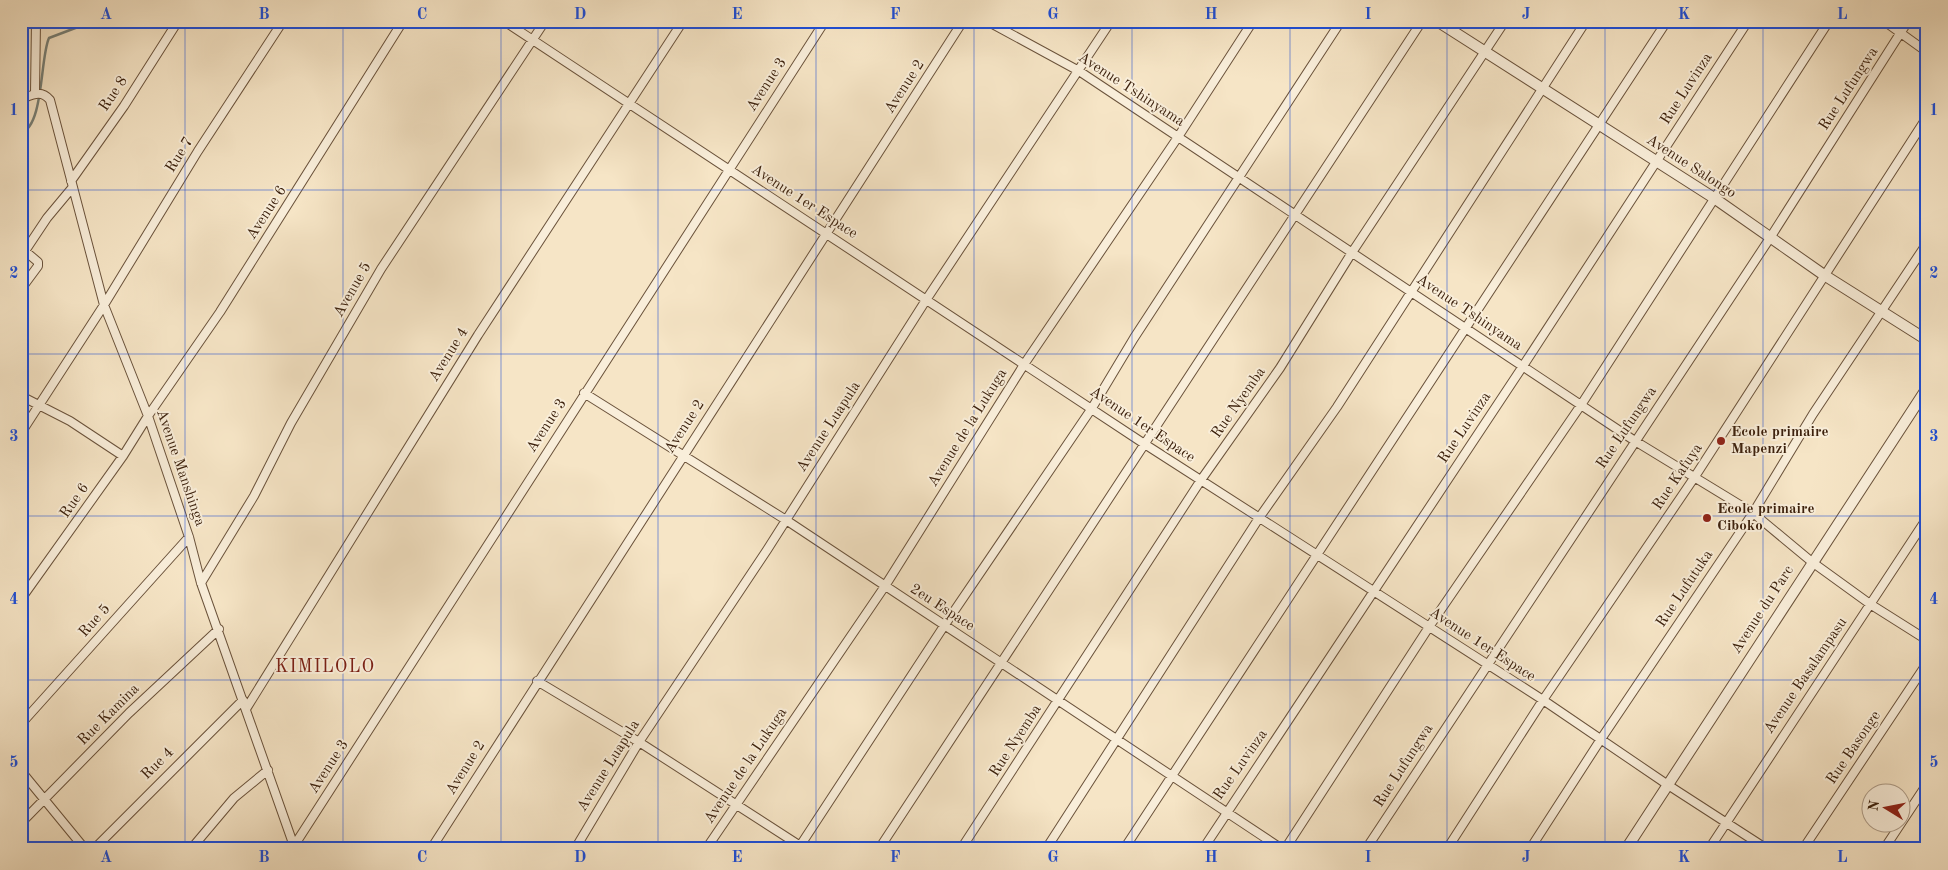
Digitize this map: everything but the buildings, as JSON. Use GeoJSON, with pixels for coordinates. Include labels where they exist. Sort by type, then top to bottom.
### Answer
{"type":"FeatureCollection","features":[{"type":"Feature","properties":{"kind":"street"},"geometry":{"type":"LineString","coordinates":[[21,99],[35,93],[36,21]]}},
{"type":"Feature","properties":{"kind":"street","name":"Rue 8"},"geometry":{"type":"LineString","coordinates":[[23,252],[72,184],[178,21]]}},
{"type":"Feature","properties":{"kind":"street","name":"Rue 7"},"geometry":{"type":"LineString","coordinates":[[21,433],[283,21]]}},
{"type":"Feature","properties":{"kind":"street","name":"Avenue 6"},"geometry":{"type":"LineString","coordinates":[[148,416],[225,304],[403,21]]}},
{"type":"Feature","properties":{"kind":"street","name":"Avenue 1er Espace"},"geometry":{"type":"LineString","coordinates":[[504,21],[628,105],[1025,363],[1315,555],[1429,627],[1486,666],[1543,700],[1668,786],[1767,849]]}},
{"type":"Feature","properties":{"kind":"street","name":"Avenue 5"},"geometry":{"type":"LineString","coordinates":[[202,583],[250,503],[291,423],[380,269],[545,21]]}},
{"type":"Feature","properties":{"kind":"street","name":"Avenue 4"},"geometry":{"type":"LineString","coordinates":[[246,709],[478,335],[683,21]]}},
{"type":"Feature","properties":{"kind":"street","name":"Avenue 3"},"geometry":{"type":"LineString","coordinates":[[294,848],[584,393],[825,21]]}},
{"type":"Feature","properties":{"kind":"street","name":"Avenue 2"},"geometry":{"type":"LineString","coordinates":[[431,849],[537,681],[963,21]]}},
{"type":"Feature","properties":{"kind":"street","name":"Avenue Tshinyama"},"geometry":{"type":"LineString","coordinates":[[987,21],[1079,71],[1293,216],[1410,290],[1635,441],[1753,513],[1812,562],[1870,604],[1927,640]]}},
{"type":"Feature","properties":{"kind":"street","name":"Avenue Luapula"},"geometry":{"type":"LineString","coordinates":[[575,849],[639,742],[786,520],[926,300],[1079,71],[1110,21]]}},
{"type":"Feature","properties":{"kind":"street","name":"Avenue de la Lukuga"},"geometry":{"type":"LineString","coordinates":[[706,849],[885,586],[1025,363],[1178,137],[1253,21]]}},
{"type":"Feature","properties":{"kind":"street"},"geometry":{"type":"LineString","coordinates":[[537,681],[639,742],[737,804],[801,848],[944,626],[1092,408],[1134,338],[1183,266],[1341,21]]}},
{"type":"Feature","properties":{"kind":"street"},"geometry":{"type":"LineString","coordinates":[[879,849],[1422,21]]}},
{"type":"Feature","properties":{"kind":"street","name":"Avenue Salongo"},"geometry":{"type":"LineString","coordinates":[[1437,21],[1714,198],[1824,275],[1927,340]]}},
{"type":"Feature","properties":{"kind":"street","name":"Rue Nyemba"},"geometry":{"type":"LineString","coordinates":[[961,849],[1202,480],[1280,368],[1351,254],[1505,21]]}},
{"type":"Feature","properties":{"kind":"street"},"geometry":{"type":"LineString","coordinates":[[1046,849],[1116,737],[1259,518],[1336,407],[1586,21]]}},
{"type":"Feature","properties":{"kind":"street"},"geometry":{"type":"LineString","coordinates":[[1124,849],[1315,555],[1467,328],[1667,21]]}},
{"type":"Feature","properties":{"kind":"street","name":"Rue Luvinza"},"geometry":{"type":"LineString","coordinates":[[1202,849],[1523,366],[1748,21]]}},
{"type":"Feature","properties":{"kind":"street"},"geometry":{"type":"LineString","coordinates":[[1283,849],[1429,627],[1581,405],[1829,21]]}},
{"type":"Feature","properties":{"kind":"street"},"geometry":{"type":"LineString","coordinates":[[1884,21],[1927,52]]}},
{"type":"Feature","properties":{"kind":"street","name":"Rue Lufungwa"},"geometry":{"type":"LineString","coordinates":[[1366,849],[1770,238],[1908,21]]}},
{"type":"Feature","properties":{"kind":"street","name":"Avenue Manshinga"},"geometry":{"type":"LineString","coordinates":[[35,93],[46,95],[50,100],[104,305],[148,416],[190,536],[202,583],[294,848]]}},
{"type":"Feature","properties":{"kind":"street","name":"Rue Kafuya"},"geometry":{"type":"LineString","coordinates":[[1448,849],[1543,700],[1694,478],[1927,117]]}},
{"type":"Feature","properties":{"kind":"street","name":"Rue Lufutuka"},"geometry":{"type":"LineString","coordinates":[[1530,849],[1601,739],[1753,513],[1813,414],[1927,243]]}},
{"type":"Feature","properties":{"kind":"street"},"geometry":{"type":"LineString","coordinates":[[21,289],[38,266],[38,262],[23,252]]}},
{"type":"Feature","properties":{"kind":"street","name":"Avenue du Parc"},"geometry":{"type":"LineString","coordinates":[[1626,849],[1927,388]]}},
{"type":"Feature","properties":{"kind":"street","name":"2eu Espace"},"geometry":{"type":"LineString","coordinates":[[584,393],[786,520],[1283,849]]}},
{"type":"Feature","properties":{"kind":"street"},"geometry":{"type":"LineString","coordinates":[[21,396],[70,421],[123,456]]}},
{"type":"Feature","properties":{"kind":"street","name":"Rue 6"},"geometry":{"type":"LineString","coordinates":[[21,599],[123,456],[148,416]]}},
{"type":"Feature","properties":{"kind":"street","name":"Avenue Basalampasu"},"geometry":{"type":"LineString","coordinates":[[1708,849],[1927,518]]}},
{"type":"Feature","properties":{"kind":"street","name":"Rue 5"},"geometry":{"type":"LineString","coordinates":[[21,724],[190,536]]}},
{"type":"Feature","properties":{"kind":"street","name":"Rue Kamina"},"geometry":{"type":"LineString","coordinates":[[21,823],[129,713],[219,629]]}},
{"type":"Feature","properties":{"kind":"street","name":"Rue Basonge"},"geometry":{"type":"LineString","coordinates":[[1803,849],[1927,662]]}},
{"type":"Feature","properties":{"kind":"street","name":"Rue 4"},"geometry":{"type":"LineString","coordinates":[[94,849],[243,700]]}},
{"type":"Feature","properties":{"kind":"street"},"geometry":{"type":"LineString","coordinates":[[191,849],[234,798],[268,770]]}},
{"type":"Feature","properties":{"kind":"street"},"geometry":{"type":"LineString","coordinates":[[21,771],[85,849]]}},
{"type":"Feature","properties":{"kind":"street"},"geometry":{"type":"LineString","coordinates":[[1884,849],[1927,784]]}},
{"type":"Feature","properties":{"kind":"waterway"},"geometry":{"type":"LineString","coordinates":[[21,133],[28,128],[34,118],[38,105],[46,47],[49,38],[78,27],[82,21]]}},
{"type":"Feature","properties":{"kind":"place","name":"Ecole primaire Mapenzi"},"geometry":{"type":"Point","coordinates":[1721,441]}},
{"type":"Feature","properties":{"kind":"place","name":"Ecole primaire Ciboko"},"geometry":{"type":"Point","coordinates":[1707,518]}},
{"type":"Feature","properties":{"kind":"district","name":"KIMILOLO"},"geometry":{"type":"Point","coordinates":[325,667]}}]}
